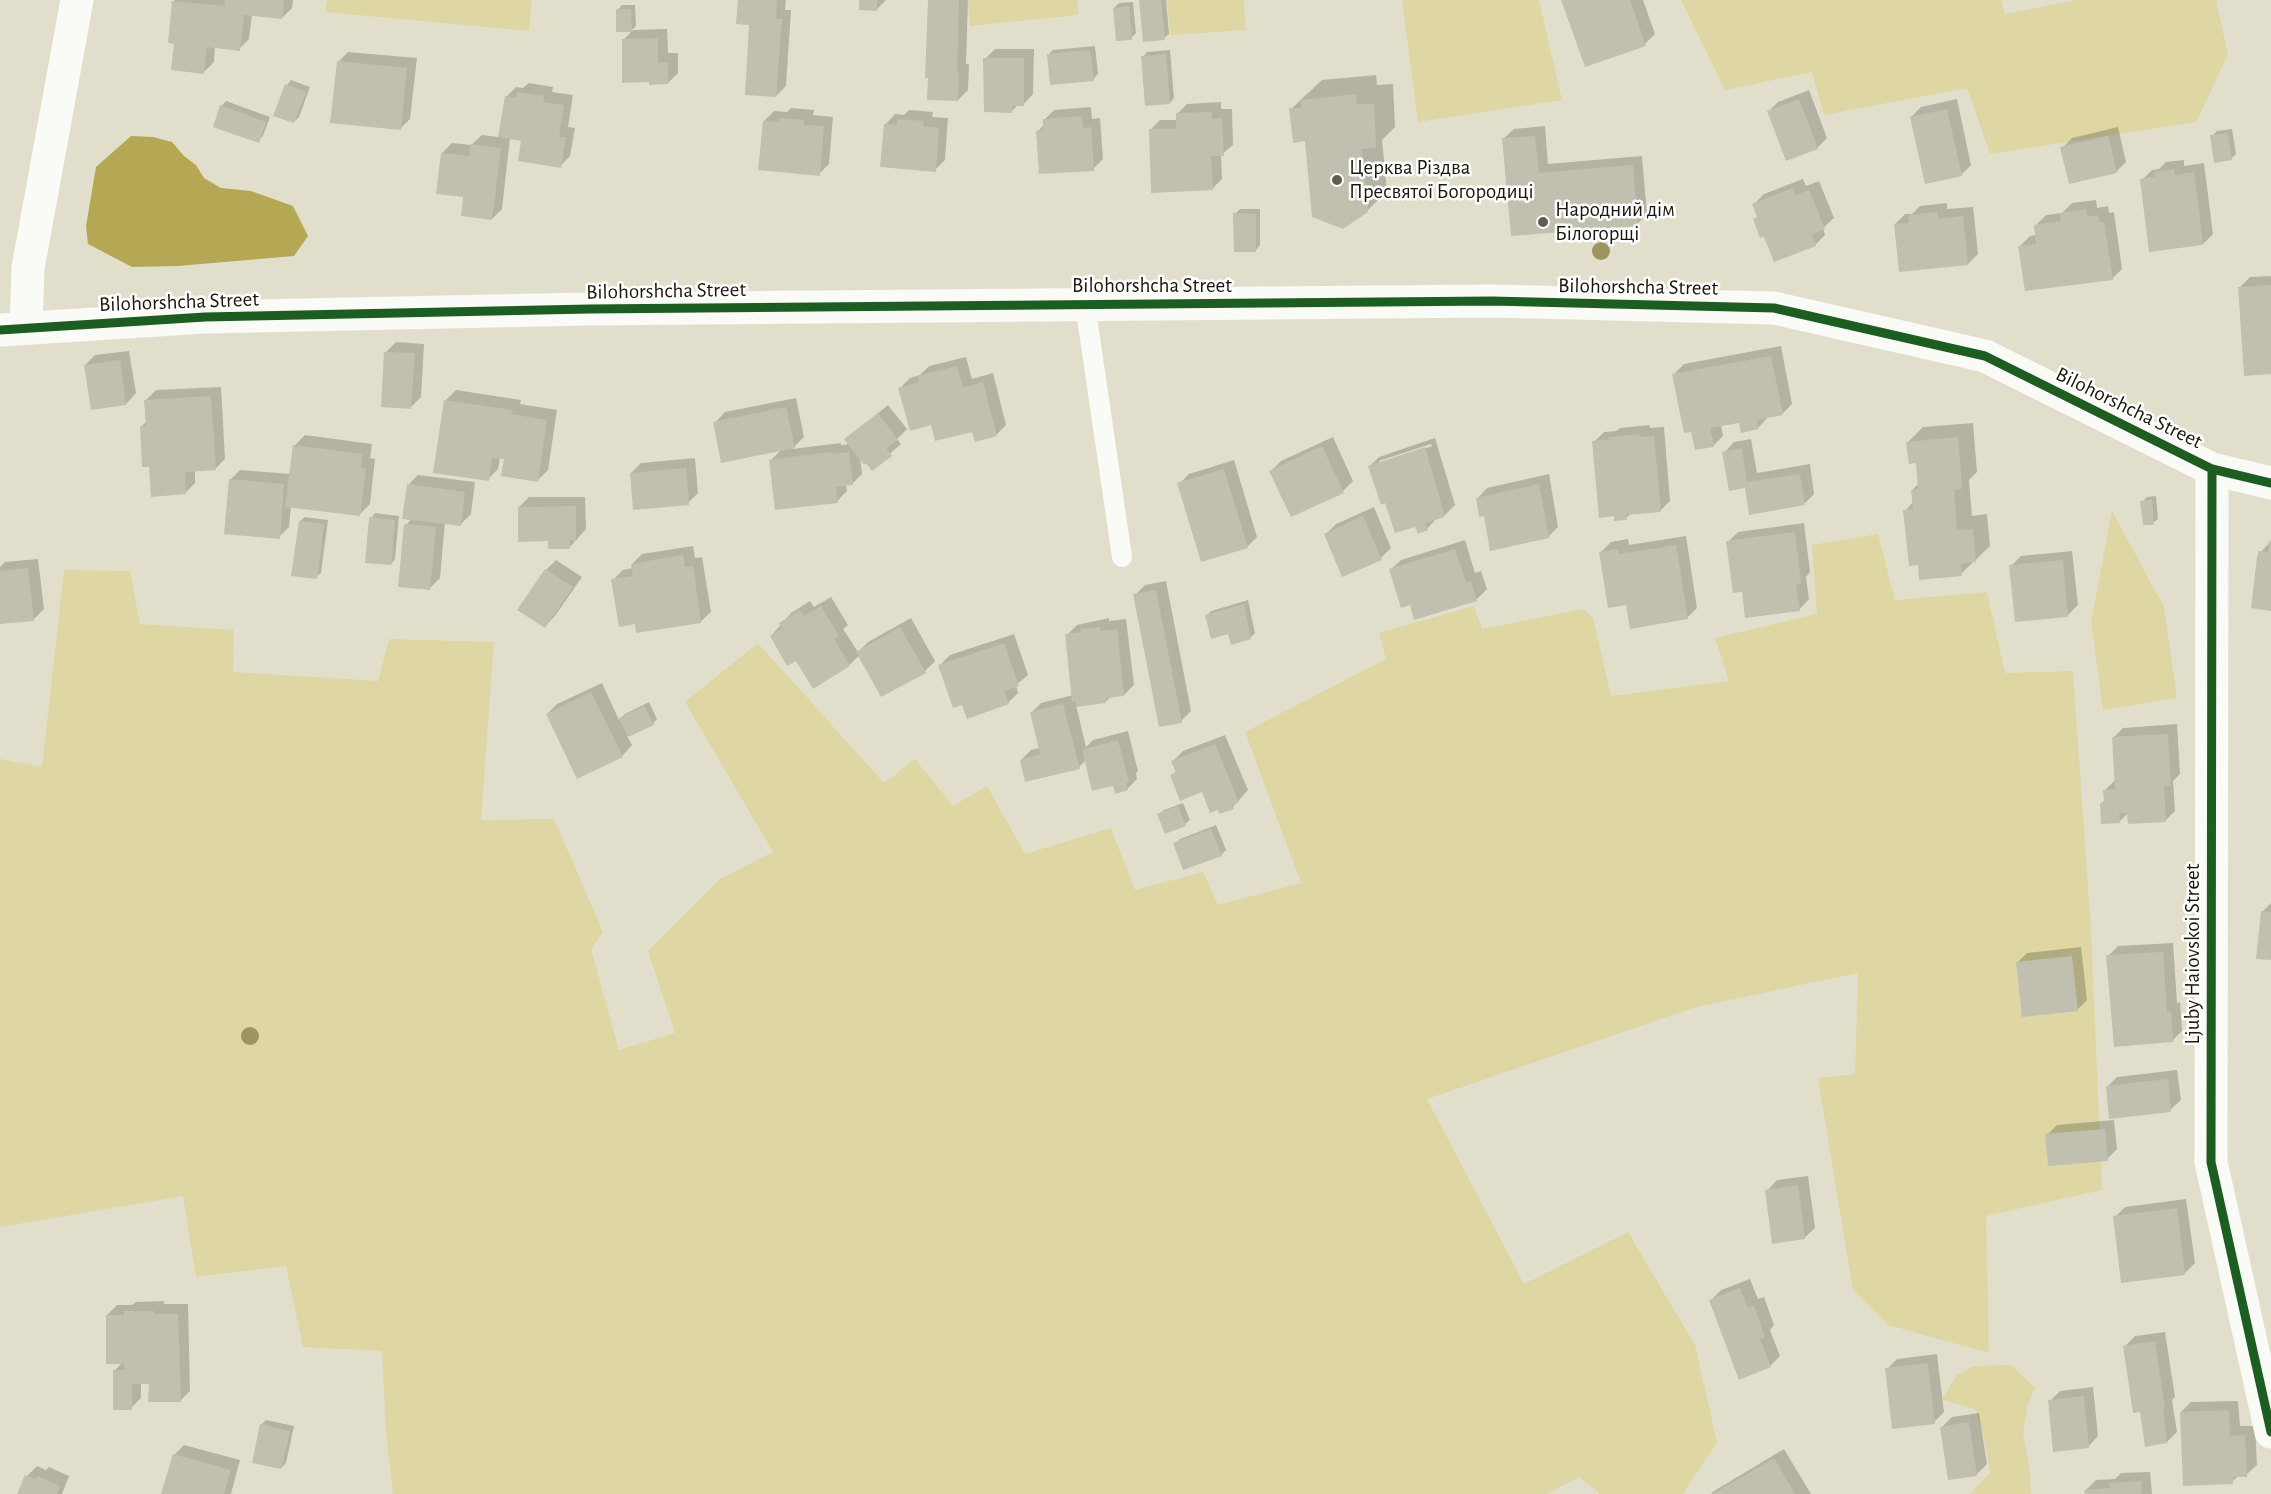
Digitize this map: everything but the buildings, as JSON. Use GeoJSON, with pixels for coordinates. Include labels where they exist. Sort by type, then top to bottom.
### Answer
{"type":"FeatureCollection","features":[{"type":"Feature","properties":{"kind":"street","name":"Bilohorshcha Street"},"geometry":{"type":"LineString","coordinates":[[77,0],[28,268],[13,329],[205,317],[589,309],[1492,301],[1774,308],[1985,356],[2212,469],[2271,483]]}},
{"type":"Feature","properties":{"kind":"street","name":"Ljuby Haiovskoi Street"},"geometry":{"type":"LineString","coordinates":[[2212,469],[2211,1162],[2271,1432]]}},
{"type":"Feature","properties":{"kind":"lane"},"geometry":{"type":"LineString","coordinates":[[1085,304],[1122,557]]}},
{"type":"Feature","properties":{"kind":"shaded area"},"geometry":{"type":"Polygon","coordinates":[[[327,0],[532,0],[529,31],[325,12],[327,0]]]}},
{"type":"Feature","properties":{"kind":"shaded area"},"geometry":{"type":"Polygon","coordinates":[[[968,0],[1078,0],[1078,15],[970,26],[968,0]]]}},
{"type":"Feature","properties":{"kind":"shaded area"},"geometry":{"type":"Polygon","coordinates":[[[1167,0],[1244,0],[1246,30],[1170,35],[1167,0]]]}},
{"type":"Feature","properties":{"kind":"shaded area"},"geometry":{"type":"Polygon","coordinates":[[[1402,0],[1539,0],[1562,100],[1418,122],[1402,0]]]}},
{"type":"Feature","properties":{"kind":"shaded area"},"geometry":{"type":"Polygon","coordinates":[[[1681,0],[2001,0],[2005,14],[2076,0],[2216,0],[2228,55],[2196,122],[1990,154],[1967,88],[1824,115],[1812,72],[1725,90],[1681,0]]]}},
{"type":"Feature","properties":{"kind":"shaded area"},"geometry":{"type":"Polygon","coordinates":[[[131,136],[153,137],[172,142],[184,156],[196,165],[204,178],[221,188],[251,191],[293,206],[308,236],[294,256],[178,266],[132,267],[88,244],[86,226],[96,167],[131,136]]]}},
{"type":"Feature","properties":{"kind":"shaded area"},"geometry":{"type":"Polygon","coordinates":[[[2112,511],[2164,607],[2177,698],[2103,710],[2091,622],[2112,511]]]}},
{"type":"Feature","properties":{"kind":"shaded area"},"geometry":{"type":"Polygon","coordinates":[[[1878,534],[1895,600],[1987,592],[2005,673],[2073,671],[2091,930],[2102,1190],[1986,1216],[1989,1353],[1888,1325],[1853,1290],[1818,1078],[1855,1074],[1858,973],[1696,1007],[1427,1099],[1524,1284],[1628,1232],[1695,1345],[1717,1442],[1683,1494],[1600,1494],[1579,1477],[1547,1494],[393,1494],[386,1433],[382,1351],[303,1347],[286,1266],[196,1277],[183,1196],[0,1227],[0,759],[42,767],[64,570],[130,571],[140,624],[234,630],[233,672],[378,681],[389,639],[494,642],[481,820],[554,819],[603,932],[591,949],[619,1050],[675,1033],[648,951],[720,879],[773,852],[685,702],[758,643],[884,783],[915,759],[953,806],[987,786],[1025,854],[1111,828],[1135,890],[1203,872],[1218,905],[1301,883],[1245,732],[1386,659],[1379,633],[1474,606],[1482,629],[1583,609],[1593,618],[1611,696],[1729,681],[1715,638],[1817,614],[1812,545],[1878,534]]]}},
{"type":"Feature","properties":{"kind":"shaded area"},"geometry":{"type":"Polygon","coordinates":[[[2011,1365],[2035,1388],[2027,1407],[2023,1433],[2030,1472],[2031,1494],[1970,1494],[1990,1473],[1984,1436],[1975,1409],[1943,1400],[1943,1398],[1957,1375],[1974,1366],[2011,1365]]]}},
{"type":"Feature","properties":{"kind":"cycle path"},"geometry":{"type":"LineString","coordinates":[[0,330],[205,317],[589,309],[1492,301],[1774,308],[1985,356],[2212,469],[2271,483]]}},
{"type":"Feature","properties":{"kind":"cycle path"},"geometry":{"type":"LineString","coordinates":[[2212,469],[2211,1162],[2271,1432]]}},
{"type":"Feature","properties":{"kind":"place","name":"Церква Різдва Пресвятої Богородиці"},"geometry":{"type":"Point","coordinates":[1337,180]}},
{"type":"Feature","properties":{"kind":"place","name":"Народний дім Білогорщі"},"geometry":{"type":"Point","coordinates":[1543,222]}}]}
